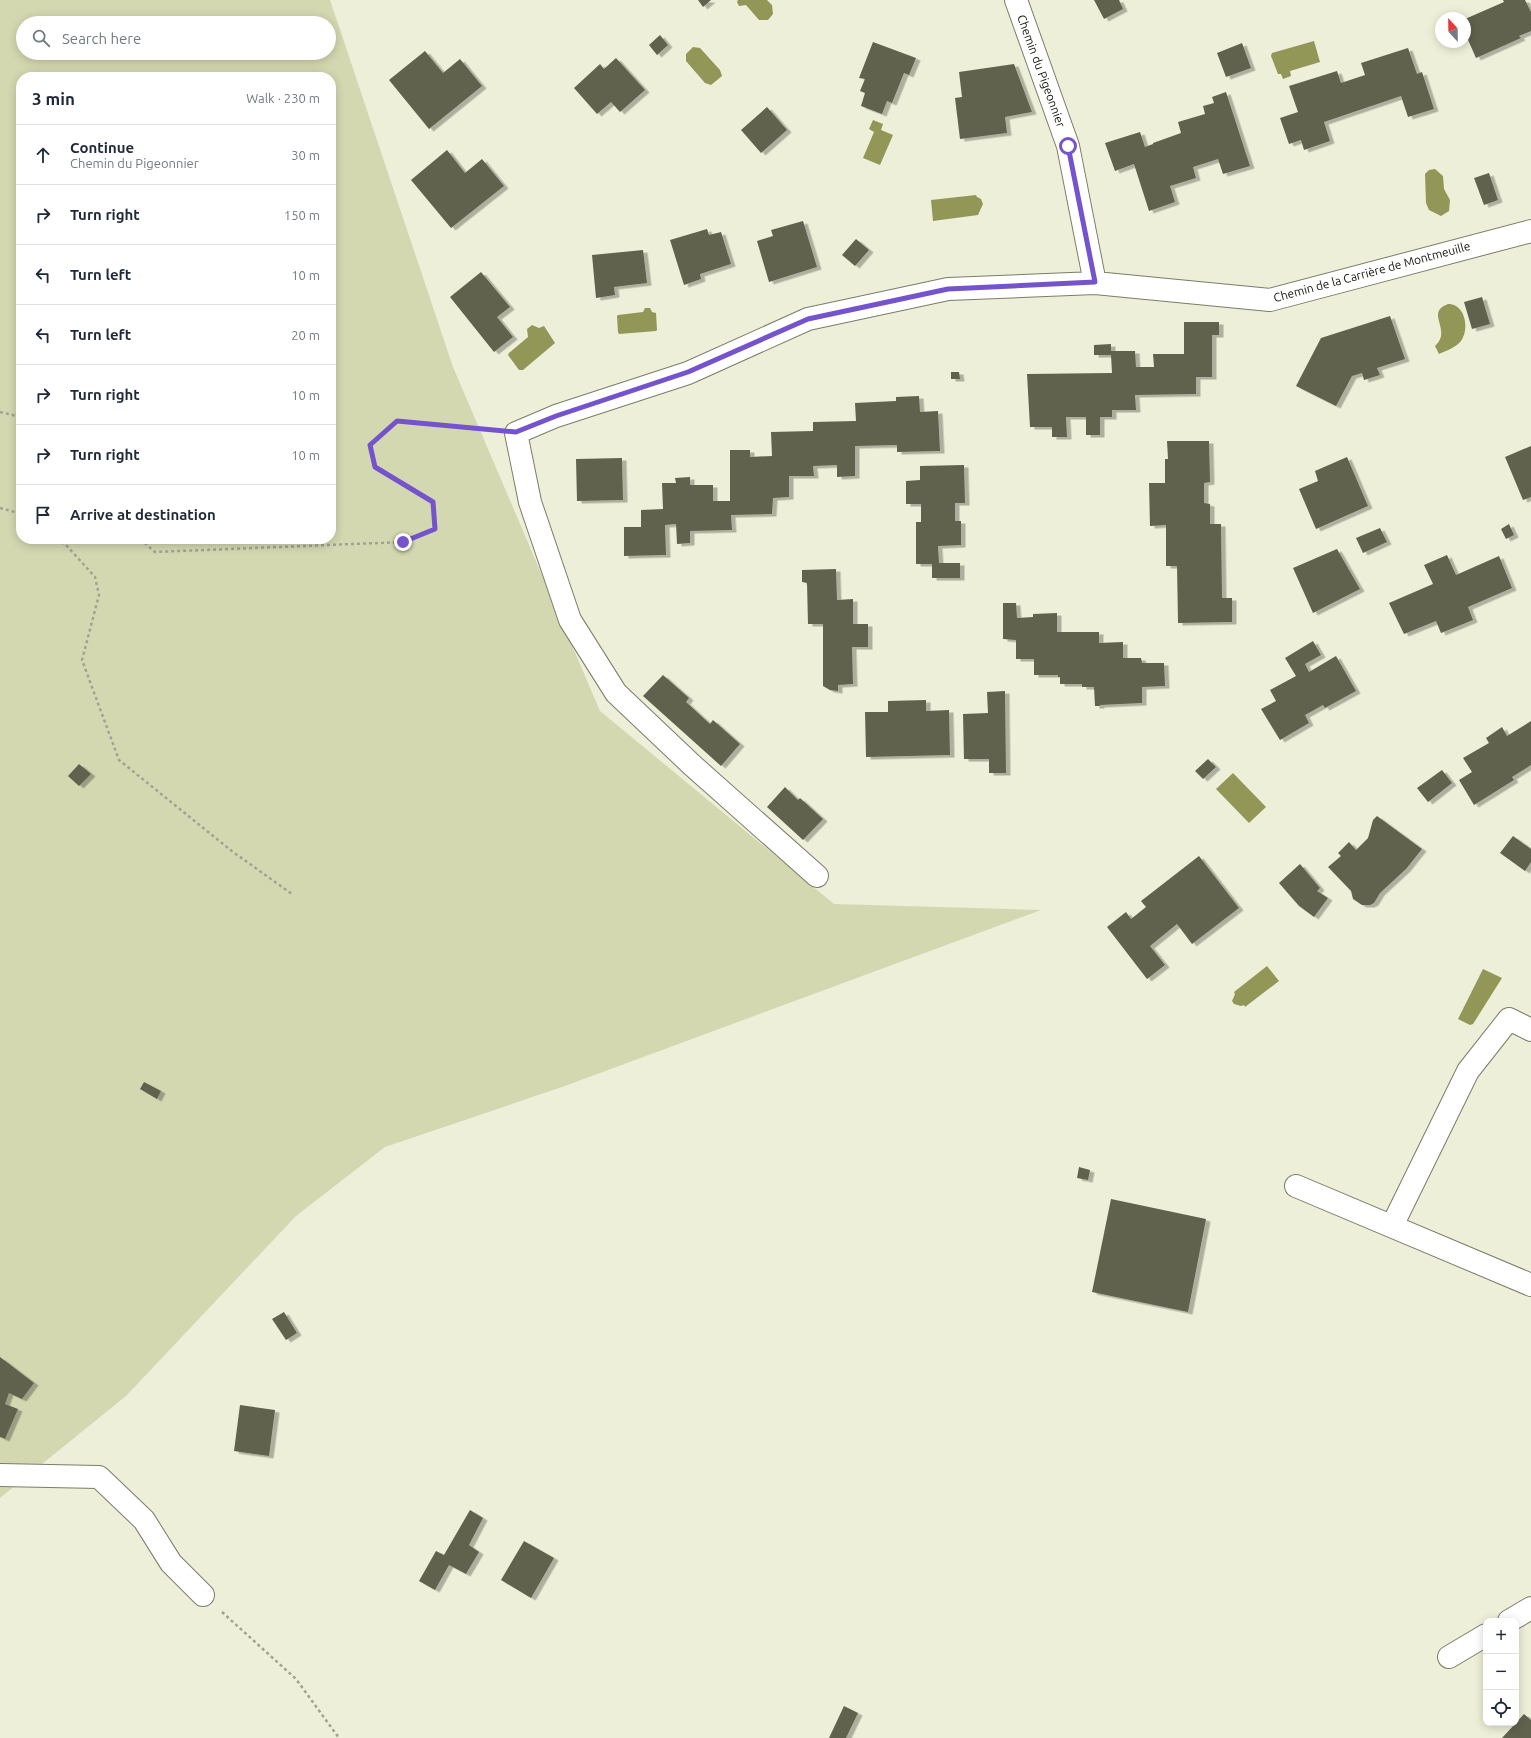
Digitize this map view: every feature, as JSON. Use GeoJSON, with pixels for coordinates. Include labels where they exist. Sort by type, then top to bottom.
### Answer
{"type":"FeatureCollection","features":[{"type":"Feature","properties":{"kind":"street","name":"Chemin du Pigeonnier"},"geometry":{"type":"LineString","coordinates":[[1016,0],[1068,146],[1095,282]]}},
{"type":"Feature","properties":{"kind":"street","name":"Chemin de la Carrière de Montmeuille"},"geometry":{"type":"LineString","coordinates":[[516,432],[556,416],[688,372],[808,319],[948,289],[1095,282],[1270,300],[1531,231]]}},
{"type":"Feature","properties":{"kind":"street"},"geometry":{"type":"LineString","coordinates":[[516,432],[530,502],[570,620],[616,693],[692,765],[817,876]]}},
{"type":"Feature","properties":{"kind":"street"},"geometry":{"type":"LineString","coordinates":[[1392,1226],[1468,1071],[1509,1019],[1531,1030]]}},
{"type":"Feature","properties":{"kind":"street"},"geometry":{"type":"LineString","coordinates":[[1296,1186],[1531,1285]]}},
{"type":"Feature","properties":{"kind":"street"},"geometry":{"type":"LineString","coordinates":[[0,1475],[99,1477],[144,1520],[171,1563],[203,1594]]}},
{"type":"Feature","properties":{"kind":"street"},"geometry":{"type":"LineString","coordinates":[[1514,1618],[1531,1608]]}},
{"type":"Feature","properties":{"kind":"street"},"geometry":{"type":"LineString","coordinates":[[1449,1657],[1483,1637]]}},
{"type":"Feature","properties":{"kind":"path"},"geometry":{"type":"LineString","coordinates":[[0,412],[16,416]]}},
{"type":"Feature","properties":{"kind":"path"},"geometry":{"type":"LineString","coordinates":[[146,544],[155,552],[403,542],[435,529],[433,502],[375,467],[370,445],[397,421],[516,432]]}},
{"type":"Feature","properties":{"kind":"path"},"geometry":{"type":"LineString","coordinates":[[0,508],[16,513]]}},
{"type":"Feature","properties":{"kind":"path"},"geometry":{"type":"LineString","coordinates":[[64,544],[95,577],[99,595],[82,660],[119,760],[233,852],[292,894]]}},
{"type":"Feature","properties":{"kind":"path"},"geometry":{"type":"LineString","coordinates":[[203,1594],[296,1679],[339,1738]]}},
{"type":"Feature","properties":{"kind":"shaded area"},"geometry":{"type":"Polygon","coordinates":[[[0,0],[330,0],[335,16],[16,16],[16,60],[336,60],[336,18],[453,367],[600,711],[834,904],[1041,910],[562,1087],[385,1147],[296,1216],[126,1396],[0,1498],[0,0]]]}},
{"type":"Feature","properties":{"kind":"shaded area"},"geometry":{"type":"Polygon","coordinates":[[[738,0],[767,0],[772,5],[773,14],[768,20],[759,20],[746,5],[739,6],[737,2],[738,0]]]}},
{"type":"Feature","properties":{"kind":"shaded area"},"geometry":{"type":"Polygon","coordinates":[[[1314,41],[1320,62],[1290,71],[1291,76],[1283,79],[1281,74],[1278,74],[1271,56],[1272,53],[1314,41]]]}},
{"type":"Feature","properties":{"kind":"shaded area"},"geometry":{"type":"Polygon","coordinates":[[[693,47],[700,48],[720,70],[722,76],[711,85],[705,83],[686,61],[686,54],[693,47]]]}},
{"type":"Feature","properties":{"kind":"shaded area"},"geometry":{"type":"Polygon","coordinates":[[[873,120],[883,124],[881,130],[893,135],[880,165],[863,158],[874,132],[869,129],[873,120]]]}},
{"type":"Feature","properties":{"kind":"shaded area"},"geometry":{"type":"Polygon","coordinates":[[[1435,169],[1443,176],[1444,189],[1450,200],[1449,211],[1441,216],[1429,210],[1426,203],[1425,174],[1429,170],[1435,169]]]}},
{"type":"Feature","properties":{"kind":"shaded area"},"geometry":{"type":"Polygon","coordinates":[[[976,195],[981,199],[983,204],[978,215],[933,221],[931,200],[976,195]]]}},
{"type":"Feature","properties":{"kind":"shaded area"},"geometry":{"type":"Polygon","coordinates":[[[1448,304],[1454,305],[1462,312],[1465,324],[1464,336],[1459,343],[1451,349],[1439,354],[1435,346],[1440,340],[1441,334],[1438,312],[1441,308],[1448,304]]]}},
{"type":"Feature","properties":{"kind":"shaded area"},"geometry":{"type":"Polygon","coordinates":[[[645,308],[650,308],[652,312],[656,313],[656,331],[619,334],[618,315],[643,312],[645,308]]]}},
{"type":"Feature","properties":{"kind":"shaded area"},"geometry":{"type":"Polygon","coordinates":[[[532,325],[539,328],[544,326],[555,343],[523,370],[519,370],[508,355],[528,337],[527,329],[532,325]]]}},
{"type":"Feature","properties":{"kind":"shaded area"},"geometry":{"type":"Polygon","coordinates":[[[1233,773],[1266,807],[1249,823],[1216,789],[1233,773]]]}},
{"type":"Feature","properties":{"kind":"shaded area"},"geometry":{"type":"Polygon","coordinates":[[[1267,966],[1279,981],[1245,1007],[1244,1005],[1241,1006],[1234,1004],[1232,1001],[1235,994],[1234,992],[1267,966]]]}},
{"type":"Feature","properties":{"kind":"shaded area"},"geometry":{"type":"Polygon","coordinates":[[[1483,969],[1502,978],[1473,1024],[1470,1025],[1458,1019],[1483,969]]]}},
{"type":"Feature","properties":{"kind":"building"},"geometry":{"type":"Polygon","coordinates":[[[698,0],[711,0],[703,7],[698,0]]]}},
{"type":"Feature","properties":{"kind":"building"},"geometry":{"type":"Polygon","coordinates":[[[1094,0],[1119,0],[1123,9],[1104,19],[1094,0]]]}},
{"type":"Feature","properties":{"kind":"building"},"geometry":{"type":"Polygon","coordinates":[[[1503,0],[1525,0],[1531,12],[1531,31],[1519,36],[1521,38],[1476,58],[1471,47],[1471,16],[1504,2],[1503,0]]]}},
{"type":"Feature","properties":{"kind":"building"},"geometry":{"type":"Polygon","coordinates":[[[660,35],[668,45],[657,55],[649,45],[660,35]]]}},
{"type":"Feature","properties":{"kind":"building"},"geometry":{"type":"Polygon","coordinates":[[[873,42],[916,58],[909,75],[904,73],[892,103],[887,101],[882,114],[861,106],[865,93],[860,91],[865,79],[859,78],[873,42]]]}},
{"type":"Feature","properties":{"kind":"building"},"geometry":{"type":"Polygon","coordinates":[[[1242,43],[1251,68],[1226,77],[1217,53],[1242,43]]]}},
{"type":"Feature","properties":{"kind":"building"},"geometry":{"type":"Polygon","coordinates":[[[1408,48],[1417,74],[1422,72],[1434,109],[1408,117],[1401,96],[1324,122],[1330,141],[1304,150],[1301,140],[1289,144],[1280,118],[1298,112],[1289,86],[1337,71],[1341,83],[1365,75],[1361,63],[1408,48]]]}},
{"type":"Feature","properties":{"kind":"building"},"geometry":{"type":"Polygon","coordinates":[[[425,51],[443,73],[460,59],[482,86],[429,129],[389,80],[425,51]]]}},
{"type":"Feature","properties":{"kind":"building"},"geometry":{"type":"Polygon","coordinates":[[[616,58],[645,90],[620,112],[611,102],[597,114],[574,88],[600,64],[604,69],[616,58]]]}},
{"type":"Feature","properties":{"kind":"building"},"geometry":{"type":"Polygon","coordinates":[[[1014,64],[1032,112],[1005,117],[1007,133],[960,139],[955,98],[962,97],[959,72],[1014,64]]]}},
{"type":"Feature","properties":{"kind":"building"},"geometry":{"type":"Polygon","coordinates":[[[1226,92],[1250,166],[1223,174],[1218,159],[1193,167],[1196,178],[1170,186],[1175,202],[1149,211],[1134,164],[1115,171],[1105,143],[1140,132],[1145,147],[1181,133],[1178,122],[1205,114],[1203,106],[1214,103],[1212,97],[1226,92]]]}},
{"type":"Feature","properties":{"kind":"building"},"geometry":{"type":"Polygon","coordinates":[[[767,107],[787,130],[761,153],[741,130],[767,107]]]}},
{"type":"Feature","properties":{"kind":"building"},"geometry":{"type":"Polygon","coordinates":[[[447,150],[465,173],[482,159],[504,186],[451,228],[411,180],[447,150]]]}},
{"type":"Feature","properties":{"kind":"building"},"geometry":{"type":"Polygon","coordinates":[[[1489,173],[1498,200],[1484,205],[1474,178],[1489,173]]]}},
{"type":"Feature","properties":{"kind":"building"},"geometry":{"type":"Polygon","coordinates":[[[803,221],[817,267],[769,282],[757,241],[773,236],[771,230],[803,221]]]}},
{"type":"Feature","properties":{"kind":"building"},"geometry":{"type":"Polygon","coordinates":[[[707,229],[709,235],[721,232],[731,264],[700,274],[701,279],[684,285],[670,240],[707,229]]]}},
{"type":"Feature","properties":{"kind":"building"},"geometry":{"type":"Polygon","coordinates":[[[856,239],[869,250],[855,266],[842,255],[856,239]]]}},
{"type":"Feature","properties":{"kind":"building"},"geometry":{"type":"Polygon","coordinates":[[[643,250],[647,283],[614,287],[615,295],[596,298],[592,255],[643,250]]]}},
{"type":"Feature","properties":{"kind":"building"},"geometry":{"type":"Polygon","coordinates":[[[481,272],[510,307],[497,317],[513,337],[494,352],[450,297],[481,272]]]}},
{"type":"Feature","properties":{"kind":"building"},"geometry":{"type":"Polygon","coordinates":[[[1482,297],[1490,324],[1472,329],[1464,302],[1482,297]]]}},
{"type":"Feature","properties":{"kind":"building"},"geometry":{"type":"Polygon","coordinates":[[[1390,316],[1405,359],[1377,368],[1380,375],[1364,380],[1362,373],[1352,376],[1336,406],[1296,386],[1321,338],[1390,316]]]}},
{"type":"Feature","properties":{"kind":"building"},"geometry":{"type":"Polygon","coordinates":[[[1184,322],[1219,322],[1219,335],[1212,335],[1212,377],[1196,377],[1196,394],[1135,395],[1136,410],[1112,410],[1112,417],[1100,417],[1100,435],[1086,435],[1086,417],[1066,417],[1067,437],[1052,437],[1052,427],[1030,427],[1027,374],[1112,373],[1111,355],[1094,355],[1094,345],[1111,344],[1111,351],[1135,351],[1136,367],[1154,367],[1153,354],[1184,354],[1184,322]]]}},
{"type":"Feature","properties":{"kind":"building"},"geometry":{"type":"Polygon","coordinates":[[[951,372],[959,372],[960,379],[951,379],[951,372]]]}},
{"type":"Feature","properties":{"kind":"building"},"geometry":{"type":"Polygon","coordinates":[[[919,396],[920,412],[938,411],[940,451],[897,452],[897,445],[855,446],[855,476],[837,477],[837,465],[813,466],[814,476],[789,476],[789,497],[773,498],[772,514],[731,515],[732,530],[690,531],[690,543],[677,544],[676,524],[665,525],[666,555],[624,556],[624,527],[641,527],[641,510],[663,509],[662,483],[676,483],[675,478],[690,477],[690,485],[713,485],[713,501],[730,501],[730,450],[750,450],[750,457],[772,456],[771,432],[813,431],[813,422],[856,421],[855,403],[896,401],[896,397],[919,396]]]}},
{"type":"Feature","properties":{"kind":"building"},"geometry":{"type":"Polygon","coordinates":[[[1167,441],[1209,441],[1210,482],[1204,483],[1204,503],[1210,504],[1210,524],[1221,524],[1222,598],[1232,598],[1232,622],[1178,623],[1177,566],[1166,566],[1166,525],[1150,526],[1149,483],[1165,483],[1165,459],[1168,459],[1167,441]]]}},
{"type":"Feature","properties":{"kind":"building"},"geometry":{"type":"Polygon","coordinates":[[[1531,446],[1531,497],[1523,500],[1505,457],[1531,446]]]}},
{"type":"Feature","properties":{"kind":"building"},"geometry":{"type":"Polygon","coordinates":[[[1347,457],[1368,506],[1316,529],[1299,489],[1318,481],[1315,471],[1347,457]]]}},
{"type":"Feature","properties":{"kind":"building"},"geometry":{"type":"Polygon","coordinates":[[[622,458],[623,500],[577,501],[576,459],[622,458]]]}},
{"type":"Feature","properties":{"kind":"building"},"geometry":{"type":"Polygon","coordinates":[[[964,465],[965,503],[955,503],[955,521],[961,521],[961,545],[938,546],[939,563],[960,563],[960,578],[932,578],[932,564],[916,564],[916,522],[921,522],[921,504],[906,504],[906,481],[920,480],[920,466],[964,465]]]}},
{"type":"Feature","properties":{"kind":"building"},"geometry":{"type":"Polygon","coordinates":[[[1509,524],[1514,535],[1506,539],[1501,529],[1509,524]]]}},
{"type":"Feature","properties":{"kind":"building"},"geometry":{"type":"Polygon","coordinates":[[[1380,528],[1387,542],[1363,553],[1356,538],[1380,528]]]}},
{"type":"Feature","properties":{"kind":"building"},"geometry":{"type":"Polygon","coordinates":[[[1337,549],[1360,589],[1313,613],[1293,568],[1337,549]]]}},
{"type":"Feature","properties":{"kind":"building"},"geometry":{"type":"Polygon","coordinates":[[[1447,555],[1456,575],[1499,556],[1512,588],[1468,607],[1473,620],[1441,633],[1436,621],[1404,634],[1389,603],[1433,584],[1424,565],[1447,555]]]}},
{"type":"Feature","properties":{"kind":"building"},"geometry":{"type":"Polygon","coordinates":[[[836,569],[837,600],[853,599],[853,624],[868,624],[868,647],[852,647],[853,684],[838,685],[838,691],[830,690],[823,686],[823,624],[808,624],[807,583],[802,582],[802,570],[836,569]]]}},
{"type":"Feature","properties":{"kind":"building"},"geometry":{"type":"Polygon","coordinates":[[[1003,603],[1016,603],[1017,618],[1033,617],[1033,614],[1057,613],[1057,632],[1099,632],[1099,643],[1123,642],[1123,658],[1141,658],[1142,663],[1164,663],[1165,686],[1142,687],[1142,703],[1095,706],[1094,687],[1082,687],[1082,684],[1060,684],[1060,677],[1058,677],[1058,675],[1034,675],[1034,659],[1016,659],[1016,640],[1003,639],[1003,603]]]}},
{"type":"Feature","properties":{"kind":"building"},"geometry":{"type":"Polygon","coordinates":[[[1313,641],[1321,655],[1305,664],[1309,672],[1336,656],[1356,691],[1325,708],[1323,705],[1305,715],[1309,723],[1280,740],[1261,709],[1276,701],[1270,690],[1296,676],[1285,658],[1313,641]]]}},
{"type":"Feature","properties":{"kind":"building"},"geometry":{"type":"Polygon","coordinates":[[[663,675],[689,698],[686,702],[710,724],[713,720],[740,744],[721,766],[643,696],[663,675]]]}},
{"type":"Feature","properties":{"kind":"building"},"geometry":{"type":"Polygon","coordinates":[[[1005,691],[1006,773],[989,773],[989,759],[964,759],[963,714],[988,713],[987,692],[1005,691]]]}},
{"type":"Feature","properties":{"kind":"building"},"geometry":{"type":"Polygon","coordinates":[[[926,700],[926,711],[949,710],[950,755],[866,757],[865,712],[888,712],[888,701],[926,700]]]}},
{"type":"Feature","properties":{"kind":"building"},"geometry":{"type":"Polygon","coordinates":[[[1531,721],[1531,765],[1512,777],[1514,780],[1474,805],[1459,780],[1472,772],[1463,758],[1489,743],[1486,738],[1502,727],[1507,736],[1531,721]]]}},
{"type":"Feature","properties":{"kind":"building"},"geometry":{"type":"Polygon","coordinates":[[[1208,759],[1216,767],[1203,779],[1195,771],[1208,759]]]}},
{"type":"Feature","properties":{"kind":"building"},"geometry":{"type":"Polygon","coordinates":[[[79,764],[91,774],[79,786],[68,776],[79,764]]]}},
{"type":"Feature","properties":{"kind":"building"},"geometry":{"type":"Polygon","coordinates":[[[1442,770],[1452,783],[1428,802],[1417,788],[1442,770]]]}},
{"type":"Feature","properties":{"kind":"building"},"geometry":{"type":"Polygon","coordinates":[[[785,787],[798,800],[800,798],[823,819],[803,840],[767,807],[785,787]]]}},
{"type":"Feature","properties":{"kind":"building"},"geometry":{"type":"Polygon","coordinates":[[[1377,816],[1422,849],[1406,869],[1380,893],[1374,903],[1370,905],[1362,905],[1353,899],[1351,891],[1328,867],[1341,856],[1338,853],[1349,842],[1356,850],[1368,838],[1373,820],[1377,816]]]}},
{"type":"Feature","properties":{"kind":"building"},"geometry":{"type":"Polygon","coordinates":[[[1513,836],[1531,849],[1531,862],[1525,871],[1500,853],[1513,836]]]}},
{"type":"Feature","properties":{"kind":"building"},"geometry":{"type":"Polygon","coordinates":[[[1199,856],[1239,908],[1192,944],[1177,924],[1150,946],[1165,965],[1147,979],[1107,927],[1126,912],[1131,919],[1146,907],[1141,901],[1199,856]]]}},
{"type":"Feature","properties":{"kind":"building"},"geometry":{"type":"Polygon","coordinates":[[[1300,864],[1320,888],[1317,891],[1328,898],[1314,917],[1299,906],[1279,883],[1300,864]]]}},
{"type":"Feature","properties":{"kind":"building"},"geometry":{"type":"Polygon","coordinates":[[[144,1082],[161,1091],[157,1099],[140,1089],[144,1082]]]}},
{"type":"Feature","properties":{"kind":"building"},"geometry":{"type":"Polygon","coordinates":[[[1079,1167],[1090,1170],[1088,1180],[1077,1178],[1079,1167]]]}},
{"type":"Feature","properties":{"kind":"building"},"geometry":{"type":"Polygon","coordinates":[[[1111,1199],[1206,1219],[1188,1312],[1092,1292],[1111,1199]]]}},
{"type":"Feature","properties":{"kind":"building"},"geometry":{"type":"Polygon","coordinates":[[[284,1312],[297,1333],[286,1340],[272,1319],[284,1312]]]}},
{"type":"Feature","properties":{"kind":"building"},"geometry":{"type":"Polygon","coordinates":[[[0,1357],[34,1383],[22,1399],[9,1393],[5,1404],[18,1409],[5,1439],[0,1437],[0,1357]]]}},
{"type":"Feature","properties":{"kind":"building"},"geometry":{"type":"Polygon","coordinates":[[[240,1405],[275,1410],[269,1456],[234,1451],[240,1405]]]}},
{"type":"Feature","properties":{"kind":"building"},"geometry":{"type":"Polygon","coordinates":[[[470,1510],[483,1518],[469,1545],[479,1552],[466,1574],[449,1565],[435,1590],[419,1581],[436,1551],[444,1555],[470,1510]]]}},
{"type":"Feature","properties":{"kind":"building"},"geometry":{"type":"Polygon","coordinates":[[[524,1541],[554,1558],[531,1598],[501,1580],[524,1541]]]}},
{"type":"Feature","properties":{"kind":"building"},"geometry":{"type":"Polygon","coordinates":[[[844,1706],[858,1713],[846,1738],[829,1738],[844,1706]]]}},
{"type":"Feature","properties":{"kind":"building"},"geometry":{"type":"Polygon","coordinates":[[[1524,1714],[1531,1720],[1531,1738],[1502,1738],[1513,1726],[1519,1726],[1519,1719],[1524,1714]]]}},
{"type":"Feature","properties":{"kind":"route"},"geometry":{"type":"LineString","coordinates":[[403,542],[435,529],[433,502],[375,467],[370,445],[397,421],[516,432],[556,416],[688,372],[808,319],[948,289],[1095,282],[1084,235],[1068,146]]}}]}
